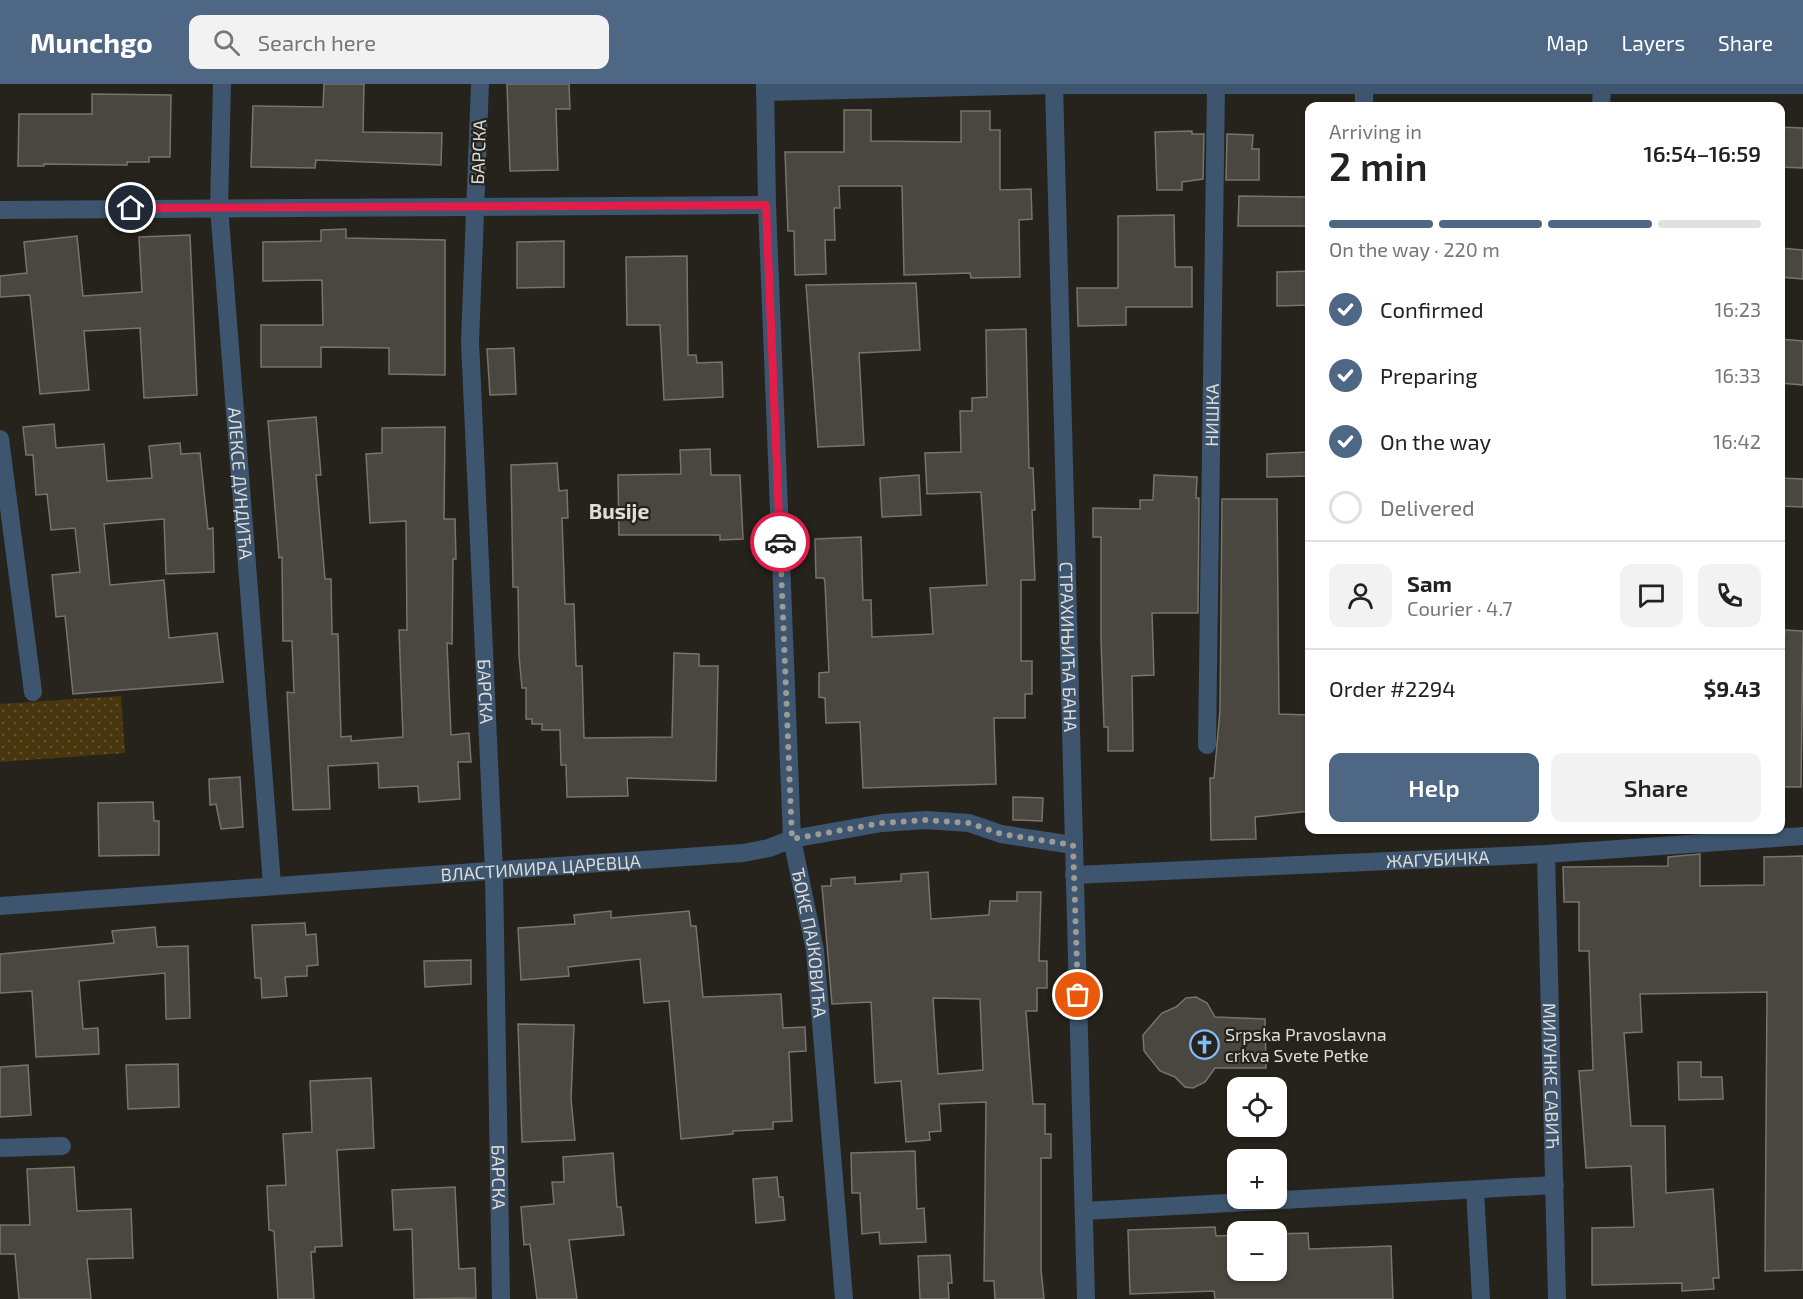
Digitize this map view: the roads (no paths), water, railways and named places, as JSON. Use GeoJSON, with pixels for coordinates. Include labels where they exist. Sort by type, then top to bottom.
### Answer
{"type":"FeatureCollection","features":[{"type":"Feature","properties":{"kind":"street","name":"АЛЕКСЕ ДУНДИЋА"},"geometry":{"type":"LineString","coordinates":[[222,84],[219,207],[272,884]]}},
{"type":"Feature","properties":{"kind":"street","name":"БАРСКА"},"geometry":{"type":"LineString","coordinates":[[480,84],[470,342],[494,872],[501,1299]]}},
{"type":"Feature","properties":{"kind":"street"},"geometry":{"type":"LineString","coordinates":[[765,88],[1054,85],[1803,85]]}},
{"type":"Feature","properties":{"kind":"street","name":"СТРАХИЊИЋА БАНА"},"geometry":{"type":"LineString","coordinates":[[1054,85],[1086,1299]]}},
{"type":"Feature","properties":{"kind":"street"},"geometry":{"type":"LineString","coordinates":[[1364,85],[1364,102]]}},
{"type":"Feature","properties":{"kind":"street"},"geometry":{"type":"LineString","coordinates":[[1601,102],[1602,85]]}},
{"type":"Feature","properties":{"kind":"street","name":"НИШКА"},"geometry":{"type":"LineString","coordinates":[[1207,745],[1216,86]]}},
{"type":"Feature","properties":{"kind":"street","name":"ЂОКЕ ПАЈКОВИЋА"},"geometry":{"type":"LineString","coordinates":[[765,88],[766,205],[792,839],[815,950],[844,1299]]}},
{"type":"Feature","properties":{"kind":"street"},"geometry":{"type":"LineString","coordinates":[[0,210],[766,205]]}},
{"type":"Feature","properties":{"kind":"street"},"geometry":{"type":"LineString","coordinates":[[0,439],[33,692]]}},
{"type":"Feature","properties":{"kind":"street","name":"ВЛАСТИМИРА ЦАРЕВЦА"},"geometry":{"type":"LineString","coordinates":[[0,906],[272,884],[494,872],[743,853],[769,848],[792,839],[882,823],[926,820],[969,823],[1001,834],[1073,845]]}},
{"type":"Feature","properties":{"kind":"street","name":"ЖАГУБИЧКА"},"geometry":{"type":"LineString","coordinates":[[1074,875],[1546,854],[1803,836]]}},
{"type":"Feature","properties":{"kind":"street","name":"МИЛУНКЕ САВИЋ"},"geometry":{"type":"LineString","coordinates":[[1546,854],[1557,1299]]}},
{"type":"Feature","properties":{"kind":"street"},"geometry":{"type":"LineString","coordinates":[[0,1148],[62,1146]]}},
{"type":"Feature","properties":{"kind":"street"},"geometry":{"type":"LineString","coordinates":[[1084,1211],[1555,1185]]}},
{"type":"Feature","properties":{"kind":"street"},"geometry":{"type":"LineString","coordinates":[[1475,1190],[1481,1299]]}},
{"type":"Feature","properties":{"kind":"place","name":"Srpska Pravoslavna crkva Svete Petke"},"geometry":{"type":"Point","coordinates":[1204,1044]}},
{"type":"Feature","properties":{"kind":"district","name":"Busije"},"geometry":{"type":"Point","coordinates":[619,510]}}]}
